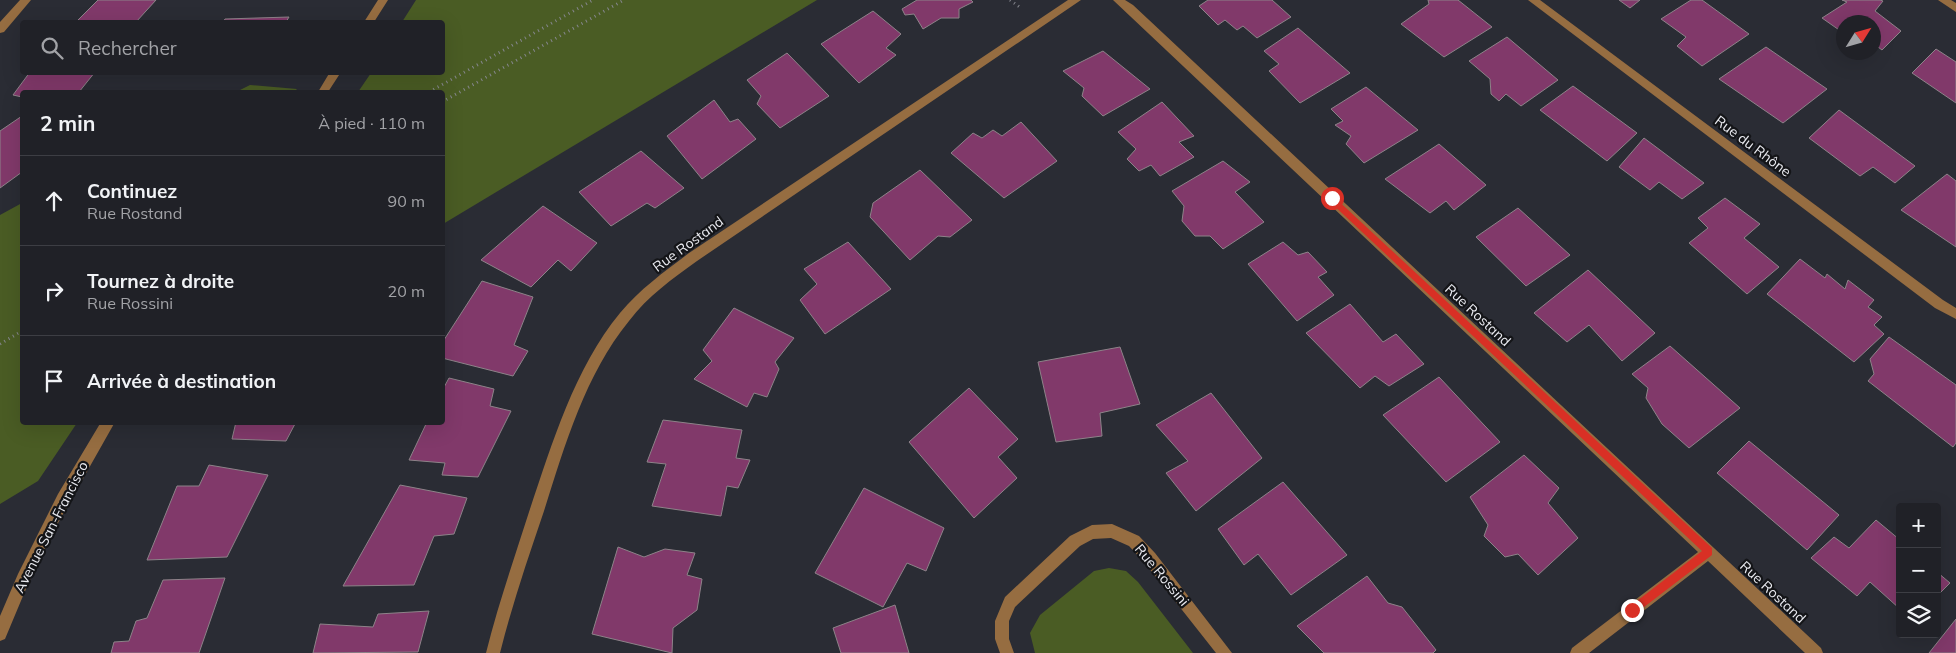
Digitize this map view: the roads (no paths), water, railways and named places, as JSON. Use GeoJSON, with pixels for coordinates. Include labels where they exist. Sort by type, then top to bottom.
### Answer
{"type":"FeatureCollection","features":[{"type":"Feature","properties":{"kind":"street"},"geometry":{"type":"LineString","coordinates":[[0,29],[26,0]]}},
{"type":"Feature","properties":{"kind":"street"},"geometry":{"type":"LineString","coordinates":[[370,20],[383,0]]}},
{"type":"Feature","properties":{"kind":"street","name":"Rue Rostand"},"geometry":{"type":"LineString","coordinates":[[493,653],[501,620],[561,438],[592,364],[626,316],[645,295],[693,257],[1076,0]]}},
{"type":"Feature","properties":{"kind":"street","name":"Rue Rostand"},"geometry":{"type":"LineString","coordinates":[[1118,0],[1158,35],[1816,653]]}},
{"type":"Feature","properties":{"kind":"street","name":"Rue du Rhône"},"geometry":{"type":"LineString","coordinates":[[1534,0],[1939,304],[1956,314]]}},
{"type":"Feature","properties":{"kind":"street"},"geometry":{"type":"LineString","coordinates":[[1943,0],[1956,8]]}},
{"type":"Feature","properties":{"kind":"street"},"geometry":{"type":"LineString","coordinates":[[324,90],[334,75]]}},
{"type":"Feature","properties":{"kind":"street","name":"Avenue San-Francisco"},"geometry":{"type":"LineString","coordinates":[[0,634],[13,600],[61,502],[107,425]]}},
{"type":"Feature","properties":{"kind":"street","name":"Rue Rossini"},"geometry":{"type":"LineString","coordinates":[[1007,653],[1002,639],[1002,621],[1010,602],[1074,541],[1092,532],[1112,531],[1134,541],[1150,558],[1225,653]]}},
{"type":"Feature","properties":{"kind":"street"},"geometry":{"type":"LineString","coordinates":[[1577,653],[1709,552]]}}]}
